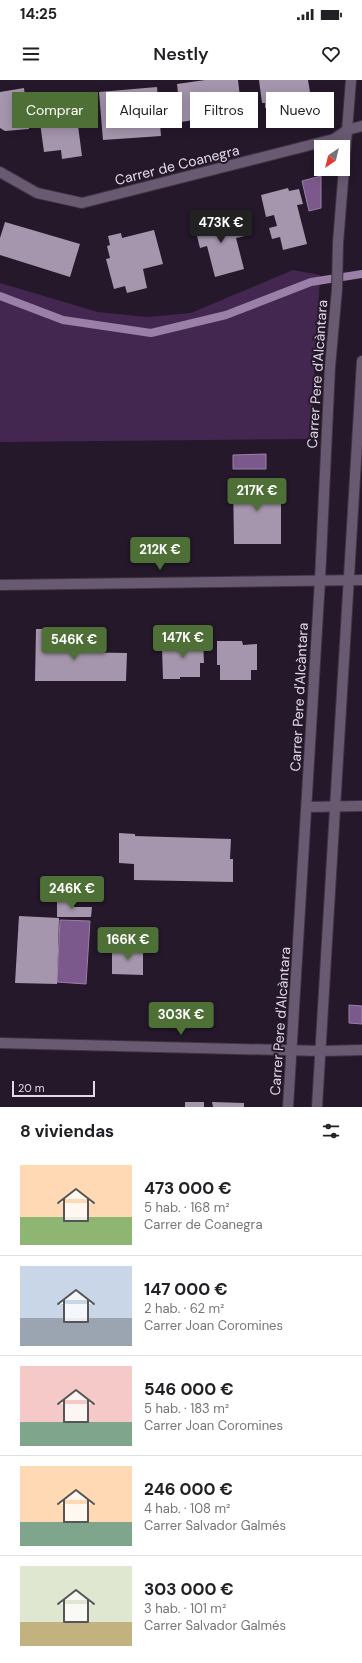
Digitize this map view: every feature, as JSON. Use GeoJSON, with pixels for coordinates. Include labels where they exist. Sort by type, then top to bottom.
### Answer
{"type":"FeatureCollection","features":[{"type":"Feature","properties":{"kind":"street","name":"Carrer Pere d'Alcàntara"},"geometry":{"type":"LineString","coordinates":[[288,1107],[320,580],[330,367],[337,289],[338,244],[351,80]]}},
{"type":"Feature","properties":{"kind":"street","name":"Carrer de Coanegra"},"geometry":{"type":"LineString","coordinates":[[0,172],[37,193],[82,203],[334,139],[348,130],[362,126]]}},
{"type":"Feature","properties":{"kind":"street"},"geometry":{"type":"LineString","coordinates":[[317,1107],[362,361]]}},
{"type":"Feature","properties":{"kind":"street"},"geometry":{"type":"LineString","coordinates":[[0,585],[362,580]]}},
{"type":"Feature","properties":{"kind":"street"},"geometry":{"type":"LineString","coordinates":[[307,807],[362,806]]}},
{"type":"Feature","properties":{"kind":"street"},"geometry":{"type":"LineString","coordinates":[[0,1043],[321,1051],[362,1050]]}},
{"type":"Feature","properties":{"kind":"shaded area"},"geometry":{"type":"Polygon","coordinates":[[[321,176],[321,208],[309,211],[302,181],[321,176]]]}},
{"type":"Feature","properties":{"kind":"shaded area"},"geometry":{"type":"Polygon","coordinates":[[[293,270],[320,275],[311,439],[0,442],[0,283],[98,312],[147,317],[191,313],[293,270]]]}},
{"type":"Feature","properties":{"kind":"shaded area"},"geometry":{"type":"Polygon","coordinates":[[[266,454],[266,469],[233,469],[233,455],[266,454]]]}},
{"type":"Feature","properties":{"kind":"shaded area"},"geometry":{"type":"Polygon","coordinates":[[[60,920],[90,921],[86,984],[57,982],[60,920]]]}},
{"type":"Feature","properties":{"kind":"shaded area"},"geometry":{"type":"Polygon","coordinates":[[[349,1005],[362,1006],[362,1024],[349,1023],[349,1005]]]}},
{"type":"Feature","properties":{"kind":"building"},"geometry":{"type":"Polygon","coordinates":[[[205,80],[238,80],[239,92],[190,92],[190,121],[182,122],[182,92],[178,92],[177,84],[205,80]]]}},
{"type":"Feature","properties":{"kind":"building"},"geometry":{"type":"Polygon","coordinates":[[[259,80],[308,80],[310,92],[266,92],[266,108],[265,103],[262,103],[259,80]]]}},
{"type":"Feature","properties":{"kind":"building"},"geometry":{"type":"Polygon","coordinates":[[[157,87],[157,92],[106,92],[106,128],[160,128],[161,136],[103,140],[99,92],[157,87]]]}},
{"type":"Feature","properties":{"kind":"building"},"geometry":{"type":"Polygon","coordinates":[[[24,88],[24,92],[12,92],[12,128],[29,129],[5,131],[0,128],[0,92],[24,88]]]}},
{"type":"Feature","properties":{"kind":"building"},"geometry":{"type":"Polygon","coordinates":[[[41,128],[78,128],[82,156],[62,159],[61,150],[44,152],[41,128]]]}},
{"type":"Feature","properties":{"kind":"building"},"geometry":{"type":"Polygon","coordinates":[[[288,188],[289,191],[299,189],[303,204],[297,205],[307,244],[283,250],[280,237],[272,239],[269,228],[277,226],[274,215],[266,217],[261,195],[288,188]]]}},
{"type":"Feature","properties":{"kind":"building"},"geometry":{"type":"Polygon","coordinates":[[[213,215],[217,227],[240,221],[245,236],[236,238],[244,269],[215,277],[207,246],[200,248],[193,220],[213,215]]]}},
{"type":"Feature","properties":{"kind":"building"},"geometry":{"type":"Polygon","coordinates":[[[5,222],[80,244],[70,277],[0,255],[0,238],[5,222]]]}},
{"type":"Feature","properties":{"kind":"building"},"geometry":{"type":"Polygon","coordinates":[[[154,230],[163,264],[143,269],[147,288],[127,293],[125,286],[114,289],[106,259],[110,258],[107,246],[110,245],[108,236],[121,233],[122,238],[154,230]]]}},
{"type":"Feature","properties":{"kind":"building"},"geometry":{"type":"Polygon","coordinates":[[[233,481],[281,481],[281,544],[234,544],[233,481]]]}},
{"type":"Feature","properties":{"kind":"building"},"geometry":{"type":"Polygon","coordinates":[[[36,629],[68,629],[68,652],[127,653],[126,681],[35,681],[36,629]]]}},
{"type":"Feature","properties":{"kind":"building"},"geometry":{"type":"Polygon","coordinates":[[[203,639],[204,663],[200,663],[200,677],[163,679],[162,648],[171,648],[171,643],[177,643],[177,640],[203,639]]]}},
{"type":"Feature","properties":{"kind":"building"},"geometry":{"type":"Polygon","coordinates":[[[217,641],[242,641],[243,645],[257,644],[257,670],[251,670],[251,680],[220,680],[220,665],[217,665],[217,641]]]}},
{"type":"Feature","properties":{"kind":"building"},"geometry":{"type":"Polygon","coordinates":[[[119,833],[135,834],[135,836],[231,839],[230,859],[233,859],[233,882],[134,880],[134,864],[119,863],[119,833]]]}},
{"type":"Feature","properties":{"kind":"building"},"geometry":{"type":"Polygon","coordinates":[[[57,900],[74,901],[74,907],[92,907],[91,917],[57,917],[57,900]]]}},
{"type":"Feature","properties":{"kind":"building"},"geometry":{"type":"Polygon","coordinates":[[[19,916],[59,918],[57,984],[15,983],[19,916]]]}},
{"type":"Feature","properties":{"kind":"building"},"geometry":{"type":"Polygon","coordinates":[[[112,947],[143,948],[143,975],[112,974],[112,947]]]}},
{"type":"Feature","properties":{"kind":"building"},"geometry":{"type":"Polygon","coordinates":[[[185,1102],[204,1102],[204,1107],[185,1107],[185,1102]]]}},
{"type":"Feature","properties":{"kind":"building"},"geometry":{"type":"Polygon","coordinates":[[[212,1102],[244,1103],[244,1107],[213,1107],[212,1102]]]}},
{"type":"Feature","properties":{"kind":"waterway"},"geometry":{"type":"LineString","coordinates":[[0,296],[63,320],[151,333],[226,315],[311,282],[362,274]]}}]}
